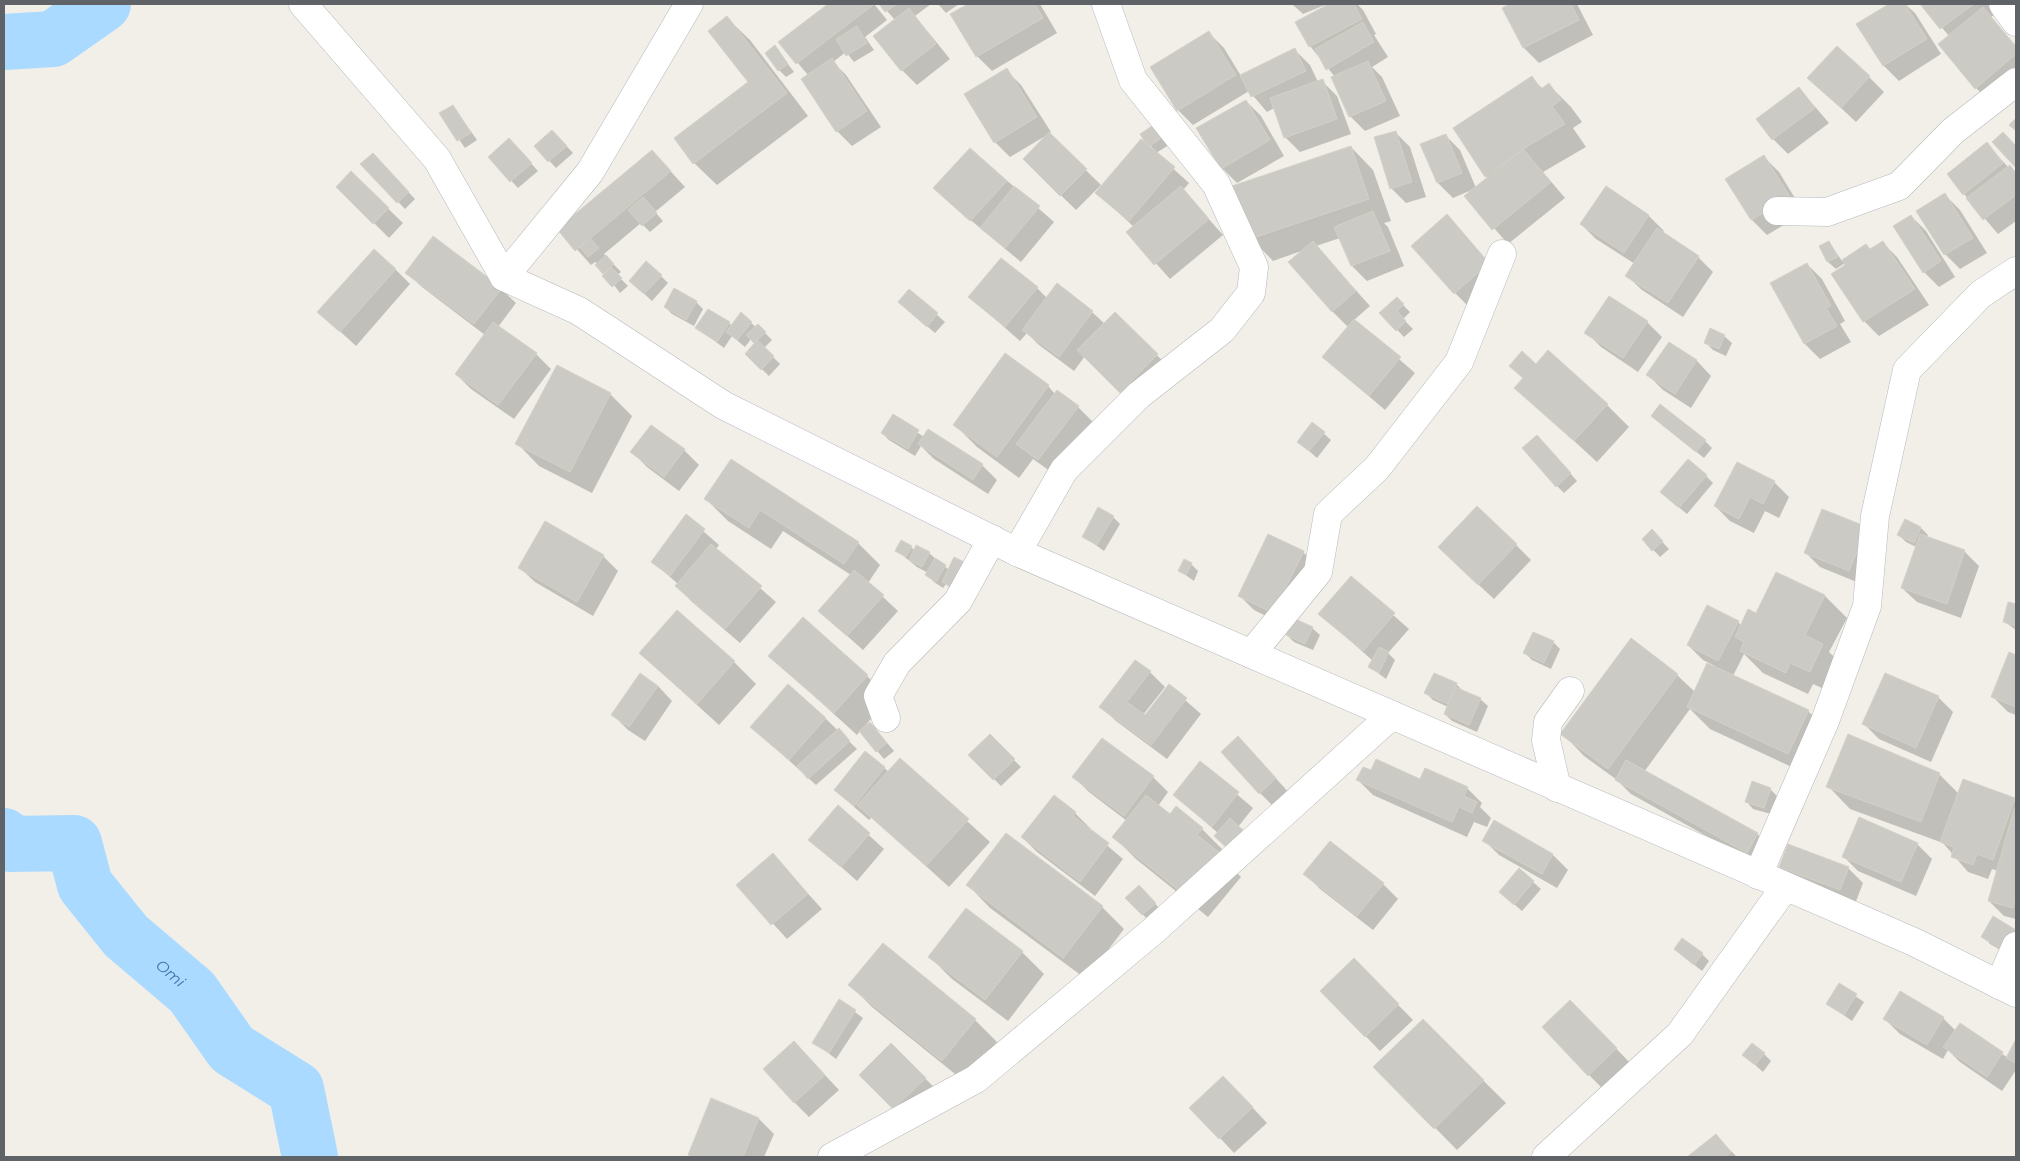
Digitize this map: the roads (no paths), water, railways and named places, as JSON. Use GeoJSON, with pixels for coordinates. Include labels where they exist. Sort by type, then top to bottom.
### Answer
{"type":"FeatureCollection","features":[{"type":"Feature","properties":{"kind":"street"},"geometry":{"type":"LineString","coordinates":[[303,4],[437,159],[504,277],[579,311],[723,405],[1017,552],[1914,942],[2008,989],[2016,946]]}},
{"type":"Feature","properties":{"kind":"street"},"geometry":{"type":"LineString","coordinates":[[504,277],[590,172],[689,4]]}},
{"type":"Feature","properties":{"kind":"street"},"geometry":{"type":"LineString","coordinates":[[1017,552],[1064,470],[1139,395],[1222,330],[1251,293],[1254,267],[1216,184],[1134,80],[1106,4]]}},
{"type":"Feature","properties":{"kind":"street"},"geometry":{"type":"LineString","coordinates":[[2004,4],[2016,22]]}},
{"type":"Feature","properties":{"kind":"street"},"geometry":{"type":"LineString","coordinates":[[1777,211],[1827,212],[1899,186],[1953,131],[2016,82]]}},
{"type":"Feature","properties":{"kind":"street"},"geometry":{"type":"LineString","coordinates":[[1251,654],[1318,572],[1328,514],[1377,468],[1459,362],[1502,254]]}},
{"type":"Feature","properties":{"kind":"street"},"geometry":{"type":"LineString","coordinates":[[1758,875],[1825,721],[1867,606],[1875,516],[1907,370],[1981,294],[2016,271]]}},
{"type":"Feature","properties":{"kind":"street"},"geometry":{"type":"LineString","coordinates":[[886,718],[878,696],[892,671],[897,663],[958,601],[992,539]]}},
{"type":"Feature","properties":{"kind":"street"},"geometry":{"type":"LineString","coordinates":[[1557,788],[1546,740],[1548,722],[1570,691]]}},
{"type":"Feature","properties":{"kind":"street"},"geometry":{"type":"LineString","coordinates":[[832,1157],[976,1079],[1153,931],[1392,716]]}},
{"type":"Feature","properties":{"kind":"street"},"geometry":{"type":"LineString","coordinates":[[1546,1157],[1680,1034],[1784,886]]}},
{"type":"Feature","properties":{"kind":"waterway","name":"Omi"},"geometry":{"type":"LineString","coordinates":[[4,42],[53,39],[103,4]]}},
{"type":"Feature","properties":{"kind":"waterway","name":"Omi"},"geometry":{"type":"LineString","coordinates":[[4,836],[10,844],[74,843],[85,885],[126,936],[192,992],[232,1049],[296,1089],[310,1157]]}}]}
